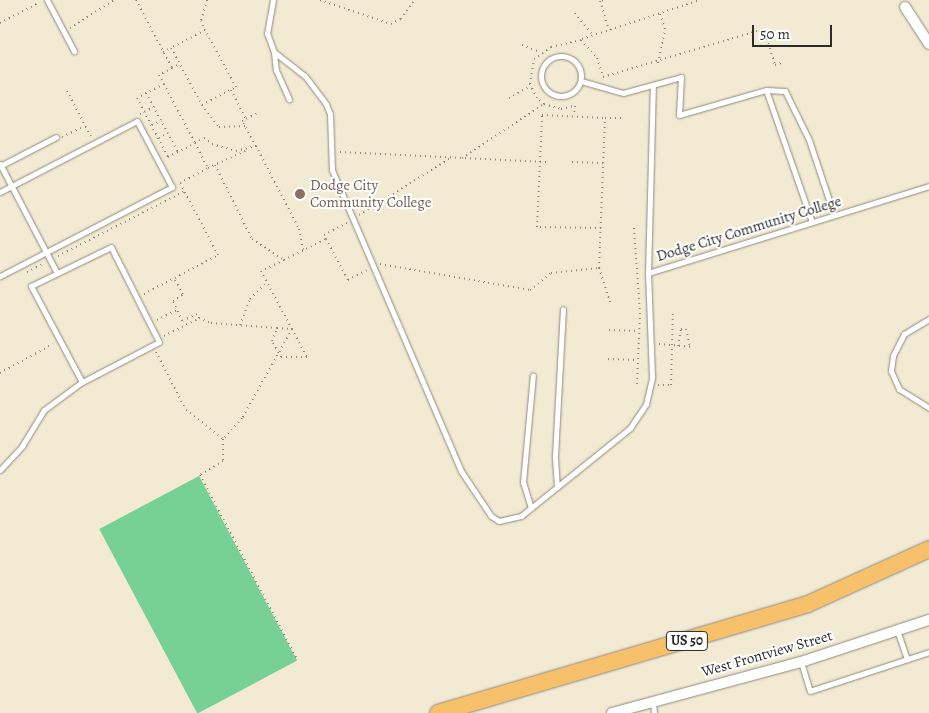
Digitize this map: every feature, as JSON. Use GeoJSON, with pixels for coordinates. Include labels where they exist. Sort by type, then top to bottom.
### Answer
{"type":"FeatureCollection","features":[{"type":"Feature","properties":{"kind":"highway","name":"US 50"},"geometry":{"type":"LineString","coordinates":[[438,713],[800,607],[848,589],[929,549]]}},
{"type":"Feature","properties":{"kind":"street"},"geometry":{"type":"LineString","coordinates":[[902,3],[929,44]]}},
{"type":"Feature","properties":{"kind":"street","name":"West Frontview Street"},"geometry":{"type":"LineString","coordinates":[[612,713],[801,662],[929,620]]}},
{"type":"Feature","properties":{"kind":"lane"},"geometry":{"type":"LineString","coordinates":[[45,0],[74,51]]}},
{"type":"Feature","properties":{"kind":"lane"},"geometry":{"type":"LineString","coordinates":[[272,0],[268,33],[274,52],[276,70],[289,99]]}},
{"type":"Feature","properties":{"kind":"lane","name":"Dodge City Community College"},"geometry":{"type":"LineString","coordinates":[[274,52],[305,76],[320,93],[330,114],[332,170],[375,266],[461,471],[491,516],[499,521],[521,516],[532,508],[630,428],[646,404],[650,384],[651,344],[648,273],[929,186]]}},
{"type":"Feature","properties":{"kind":"lane"},"geometry":{"type":"LineString","coordinates":[[571,57],[580,68],[581,81],[573,92],[553,95],[541,80],[542,68],[551,58],[571,57]]}},
{"type":"Feature","properties":{"kind":"lane"},"geometry":{"type":"LineString","coordinates":[[581,81],[623,93],[681,77],[679,114],[766,90],[784,91],[809,140],[834,215]]}},
{"type":"Feature","properties":{"kind":"lane"},"geometry":{"type":"LineString","coordinates":[[648,273],[653,85]]}},
{"type":"Feature","properties":{"kind":"lane"},"geometry":{"type":"LineString","coordinates":[[766,90],[812,222]]}},
{"type":"Feature","properties":{"kind":"lane"},"geometry":{"type":"LineString","coordinates":[[0,192],[137,121],[172,187],[0,276]]}},
{"type":"Feature","properties":{"kind":"lane"},"geometry":{"type":"LineString","coordinates":[[56,137],[0,166],[57,273]]}},
{"type":"Feature","properties":{"kind":"lane"},"geometry":{"type":"LineString","coordinates":[[0,470],[22,446],[44,410],[82,382],[159,342],[110,246],[31,286],[82,382]]}},
{"type":"Feature","properties":{"kind":"lane"},"geometry":{"type":"LineString","coordinates":[[557,487],[555,456],[563,309]]}},
{"type":"Feature","properties":{"kind":"lane"},"geometry":{"type":"LineString","coordinates":[[929,319],[904,334],[893,356],[891,371],[899,389],[929,408]]}},
{"type":"Feature","properties":{"kind":"lane"},"geometry":{"type":"LineString","coordinates":[[532,508],[523,482],[533,375]]}},
{"type":"Feature","properties":{"kind":"lane"},"geometry":{"type":"LineString","coordinates":[[898,630],[907,659]]}},
{"type":"Feature","properties":{"kind":"lane"},"geometry":{"type":"LineString","coordinates":[[801,662],[810,691],[929,652]]}},
{"type":"Feature","properties":{"kind":"lane"},"geometry":{"type":"LineString","coordinates":[[653,702],[654,713]]}},
{"type":"Feature","properties":{"kind":"path"},"geometry":{"type":"LineString","coordinates":[[0,23],[45,0]]}},
{"type":"Feature","properties":{"kind":"path"},"geometry":{"type":"LineString","coordinates":[[63,31],[114,0]]}},
{"type":"Feature","properties":{"kind":"path"},"geometry":{"type":"LineString","coordinates":[[136,0],[172,68]]}},
{"type":"Feature","properties":{"kind":"path"},"geometry":{"type":"LineString","coordinates":[[202,105],[236,87],[201,20],[206,0]]}},
{"type":"Feature","properties":{"kind":"path"},"geometry":{"type":"LineString","coordinates":[[320,0],[391,24],[401,19],[415,0]]}},
{"type":"Feature","properties":{"kind":"path"},"geometry":{"type":"LineString","coordinates":[[603,0],[600,1],[609,30]]}},
{"type":"Feature","properties":{"kind":"path"},"geometry":{"type":"LineString","coordinates":[[522,45],[540,52],[582,40],[700,0]]}},
{"type":"Feature","properties":{"kind":"path"},"geometry":{"type":"LineString","coordinates":[[575,13],[593,35]]}},
{"type":"Feature","properties":{"kind":"path"},"geometry":{"type":"LineString","coordinates":[[658,63],[665,29],[660,14]]}},
{"type":"Feature","properties":{"kind":"path"},"geometry":{"type":"LineString","coordinates":[[582,40],[597,58],[603,77],[658,63],[764,29],[775,65],[784,62]]}},
{"type":"Feature","properties":{"kind":"path"},"geometry":{"type":"LineString","coordinates":[[163,52],[205,30]]}},
{"type":"Feature","properties":{"kind":"path"},"geometry":{"type":"LineString","coordinates":[[171,48],[202,105],[219,127],[245,126]]}},
{"type":"Feature","properties":{"kind":"path"},"geometry":{"type":"LineString","coordinates":[[540,52],[530,67],[531,86],[544,104],[563,109],[575,106],[574,116]]}},
{"type":"Feature","properties":{"kind":"path"},"geometry":{"type":"LineString","coordinates":[[180,64],[159,75],[208,168]]}},
{"type":"Feature","properties":{"kind":"path"},"geometry":{"type":"LineString","coordinates":[[164,84],[137,98],[168,157],[204,138],[222,148],[247,150]]}},
{"type":"Feature","properties":{"kind":"path"},"geometry":{"type":"LineString","coordinates":[[509,98],[531,86]]}},
{"type":"Feature","properties":{"kind":"path"},"geometry":{"type":"LineString","coordinates":[[231,90],[246,119]]}},
{"type":"Feature","properties":{"kind":"path"},"geometry":{"type":"LineString","coordinates":[[67,91],[92,139]]}},
{"type":"Feature","properties":{"kind":"path"},"geometry":{"type":"LineString","coordinates":[[146,93],[178,152]]}},
{"type":"Feature","properties":{"kind":"path"},"geometry":{"type":"LineString","coordinates":[[462,158],[544,104]]}},
{"type":"Feature","properties":{"kind":"path"},"geometry":{"type":"LineString","coordinates":[[539,108],[542,115],[537,227],[601,228]]}},
{"type":"Feature","properties":{"kind":"path"},"geometry":{"type":"LineString","coordinates":[[563,109],[563,116]]}},
{"type":"Feature","properties":{"kind":"path"},"geometry":{"type":"LineString","coordinates":[[260,112],[242,121],[299,229],[303,250]]}},
{"type":"Feature","properties":{"kind":"path"},"geometry":{"type":"LineString","coordinates":[[542,115],[622,118]]}},
{"type":"Feature","properties":{"kind":"path"},"geometry":{"type":"LineString","coordinates":[[605,118],[599,268],[611,305]]}},
{"type":"Feature","properties":{"kind":"path"},"geometry":{"type":"LineString","coordinates":[[152,126],[161,120]]}},
{"type":"Feature","properties":{"kind":"path"},"geometry":{"type":"LineString","coordinates":[[56,137],[86,126]]}},
{"type":"Feature","properties":{"kind":"path"},"geometry":{"type":"LineString","coordinates":[[158,138],[168,133]]}},
{"type":"Feature","properties":{"kind":"path"},"geometry":{"type":"LineString","coordinates":[[136,298],[218,255],[180,183],[256,146]]}},
{"type":"Feature","properties":{"kind":"path"},"geometry":{"type":"LineString","coordinates":[[332,151],[547,162]]}},
{"type":"Feature","properties":{"kind":"path"},"geometry":{"type":"LineString","coordinates":[[452,157],[324,235],[348,280],[380,264],[530,290],[552,272],[599,268]]}},
{"type":"Feature","properties":{"kind":"path"},"geometry":{"type":"LineString","coordinates":[[572,162],[603,163]]}},
{"type":"Feature","properties":{"kind":"path"},"geometry":{"type":"LineString","coordinates":[[215,166],[252,239],[284,260]]}},
{"type":"Feature","properties":{"kind":"path"},"geometry":{"type":"LineString","coordinates":[[25,273],[184,191]]}},
{"type":"Feature","properties":{"kind":"path"},"geometry":{"type":"LineString","coordinates":[[634,228],[639,331],[637,385]]}},
{"type":"Feature","properties":{"kind":"path"},"geometry":{"type":"LineString","coordinates":[[277,328],[272,341],[278,353],[285,358],[307,358],[261,271],[326,239]]}},
{"type":"Feature","properties":{"kind":"path"},"geometry":{"type":"LineString","coordinates":[[174,278],[183,294],[173,300],[182,321],[197,314],[199,318],[211,323],[292,329]]}},
{"type":"Feature","properties":{"kind":"path"},"geometry":{"type":"LineString","coordinates":[[240,325],[250,299],[267,282]]}},
{"type":"Feature","properties":{"kind":"path"},"geometry":{"type":"LineString","coordinates":[[150,324],[177,310]]}},
{"type":"Feature","properties":{"kind":"path"},"geometry":{"type":"LineString","coordinates":[[650,384],[671,385],[673,310]]}},
{"type":"Feature","properties":{"kind":"path"},"geometry":{"type":"LineString","coordinates":[[158,339],[199,318]]}},
{"type":"Feature","properties":{"kind":"path"},"geometry":{"type":"LineString","coordinates":[[292,329],[242,418],[223,440],[223,461],[200,475],[297,658]]}},
{"type":"Feature","properties":{"kind":"path"},"geometry":{"type":"LineString","coordinates":[[678,346],[681,329],[686,329],[690,347]]}},
{"type":"Feature","properties":{"kind":"path"},"geometry":{"type":"LineString","coordinates":[[609,330],[639,331]]}},
{"type":"Feature","properties":{"kind":"path"},"geometry":{"type":"LineString","coordinates":[[0,372],[60,340]]}},
{"type":"Feature","properties":{"kind":"path"},"geometry":{"type":"LineString","coordinates":[[651,344],[694,347]]}},
{"type":"Feature","properties":{"kind":"path"},"geometry":{"type":"LineString","coordinates":[[152,346],[186,410],[223,440]]}},
{"type":"Feature","properties":{"kind":"path"},"geometry":{"type":"LineString","coordinates":[[608,359],[638,360]]}},
{"type":"Feature","properties":{"kind":"green space"},"geometry":{"type":"Polygon","coordinates":[[[199,476],[297,661],[197,713],[99,529],[199,476]]]}},
{"type":"Feature","properties":{"kind":"place","name":"Dodge City Community College"},"geometry":{"type":"Point","coordinates":[300,194]}}]}
